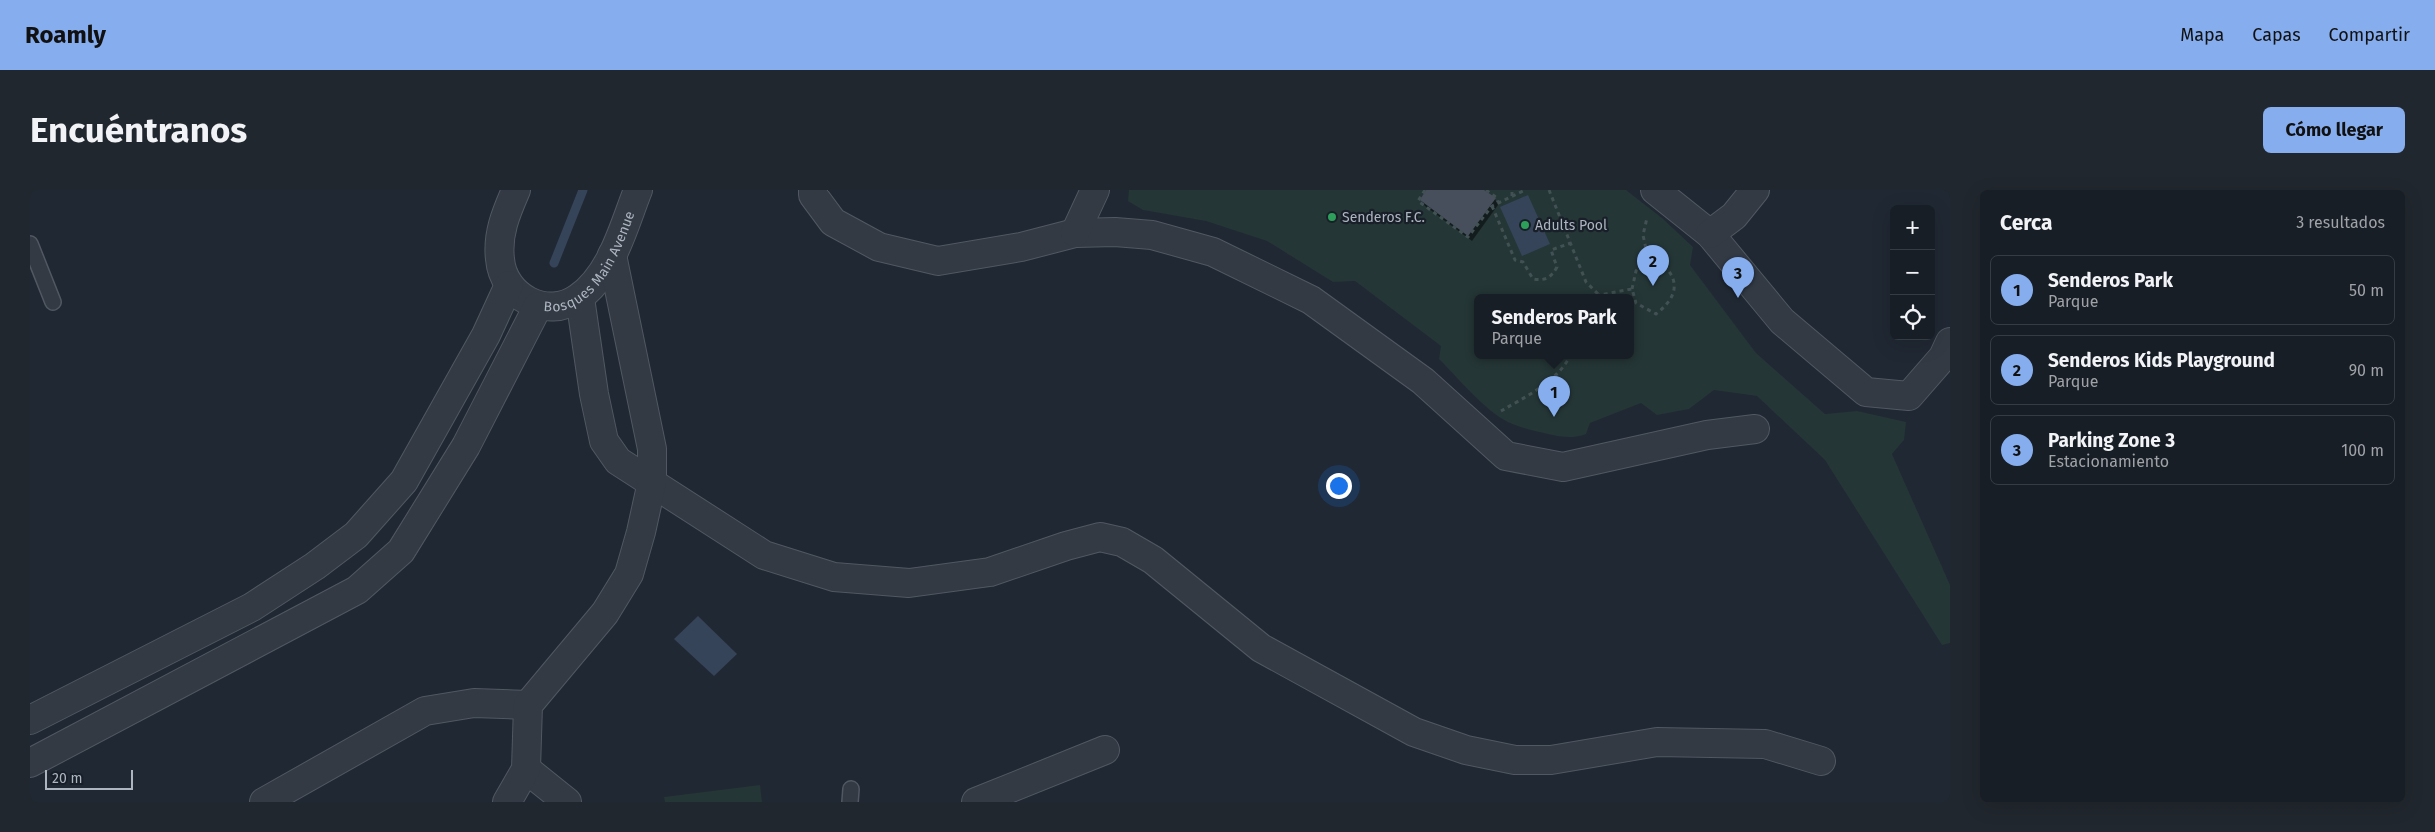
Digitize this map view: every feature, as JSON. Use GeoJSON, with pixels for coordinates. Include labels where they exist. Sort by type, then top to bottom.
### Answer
{"type":"FeatureCollection","features":[{"type":"Feature","properties":{"kind":"street"},"geometry":{"type":"LineString","coordinates":[[30,720],[252,607],[315,566],[356,535],[404,481],[486,335],[509,285],[500,261],[499,235],[516,190]]}},
{"type":"Feature","properties":{"kind":"street","name":"Bosques Main Avenue"},"geometry":{"type":"LineString","coordinates":[[509,285],[522,297],[538,306],[553,308],[566,305],[580,298],[598,276],[612,254],[638,190]]}},
{"type":"Feature","properties":{"kind":"street"},"geometry":{"type":"LineString","coordinates":[[813,190],[813,195],[833,222],[879,247],[938,261],[1022,247],[1076,233],[1115,232],[1152,235],[1213,252],[1311,300],[1423,381],[1506,456],[1563,467],[1707,435],[1756,429]]}},
{"type":"Feature","properties":{"kind":"street"},"geometry":{"type":"LineString","coordinates":[[1076,233],[1095,190]]}},
{"type":"Feature","properties":{"kind":"street"},"geometry":{"type":"LineString","coordinates":[[1710,234],[1734,216],[1755,190]]}},
{"type":"Feature","properties":{"kind":"street"},"geometry":{"type":"LineString","coordinates":[[1653,201],[1710,234],[1782,321],[1866,392],[1909,396],[1943,357],[1950,342]]}},
{"type":"Feature","properties":{"kind":"street"},"geometry":{"type":"LineString","coordinates":[[507,802],[526,769],[528,705],[606,613],[629,574],[642,532],[652,482],[652,449],[612,254]]}},
{"type":"Feature","properties":{"kind":"street"},"geometry":{"type":"LineString","coordinates":[[580,298],[594,394],[604,441],[618,461],[764,555],[834,577],[909,583],[990,572],[1066,546],[1100,537],[1122,542],[1153,560],[1261,648],[1414,732],[1466,750],[1515,760],[1551,760],[1657,742],[1765,744],[1821,761]]}},
{"type":"Feature","properties":{"kind":"street"},"geometry":{"type":"LineString","coordinates":[[30,763],[357,590],[402,551],[466,446],[538,306]]}},
{"type":"Feature","properties":{"kind":"street"},"geometry":{"type":"LineString","coordinates":[[264,802],[425,711],[474,703],[528,705]]}},
{"type":"Feature","properties":{"kind":"street"},"geometry":{"type":"LineString","coordinates":[[976,802],[1105,750]]}},
{"type":"Feature","properties":{"kind":"street"},"geometry":{"type":"LineString","coordinates":[[526,769],[567,802]]}},
{"type":"Feature","properties":{"kind":"lane"},"geometry":{"type":"LineString","coordinates":[[30,244],[53,302]]}},
{"type":"Feature","properties":{"kind":"path"},"geometry":{"type":"LineString","coordinates":[[1425,190],[1418,201],[1468,237],[1492,206],[1525,190]]}},
{"type":"Feature","properties":{"kind":"path"},"geometry":{"type":"LineString","coordinates":[[1486,190],[1497,198],[1498,202]]}},
{"type":"Feature","properties":{"kind":"path"},"geometry":{"type":"LineString","coordinates":[[1512,190],[1512,196]]}},
{"type":"Feature","properties":{"kind":"path"},"geometry":{"type":"LineString","coordinates":[[1549,190],[1586,282],[1596,294]]}},
{"type":"Feature","properties":{"kind":"path"},"geometry":{"type":"LineString","coordinates":[[1634,296],[1636,303],[1656,314],[1670,303],[1675,284],[1668,270],[1648,258],[1643,235],[1653,201]]}},
{"type":"Feature","properties":{"kind":"path"},"geometry":{"type":"LineString","coordinates":[[1492,206],[1515,260],[1523,262],[1533,279],[1542,281],[1553,276],[1557,267],[1551,250],[1571,243]]}},
{"type":"Feature","properties":{"kind":"path"},"geometry":{"type":"LineString","coordinates":[[1633,294],[1632,290],[1636,271],[1648,258]]}},
{"type":"Feature","properties":{"kind":"path"},"geometry":{"type":"LineString","coordinates":[[1613,294],[1632,290]]}},
{"type":"Feature","properties":{"kind":"path"},"geometry":{"type":"LineString","coordinates":[[1499,412],[1536,390],[1557,374],[1564,368],[1568,359]]}},
{"type":"Feature","properties":{"kind":"shaded area"},"geometry":{"type":"Polygon","coordinates":[[[1129,190],[1626,190],[1662,218],[1693,247],[1690,265],[1756,353],[1825,414],[1857,411],[1906,422],[1904,440],[1892,454],[1950,585],[1950,643],[1942,645],[1825,460],[1757,396],[1714,390],[1689,409],[1657,415],[1641,403],[1590,423],[1586,434],[1577,437],[1558,436],[1523,428],[1508,422],[1490,410],[1439,359],[1441,346],[1355,281],[1333,282],[1267,241],[1206,221],[1143,210],[1128,201],[1129,190]]]}},
{"type":"Feature","properties":{"kind":"shaded area"},"geometry":{"type":"Polygon","coordinates":[[[760,785],[762,802],[665,802],[664,797],[760,785]]]}},
{"type":"Feature","properties":{"kind":"water","name":"Adults Pool"},"geometry":{"type":"Polygon","coordinates":[[[1528,195],[1550,244],[1522,256],[1500,207],[1528,195]]]}},
{"type":"Feature","properties":{"kind":"water"},"geometry":{"type":"Polygon","coordinates":[[[698,616],[737,654],[714,676],[674,639],[698,616]]]}},
{"type":"Feature","properties":{"kind":"building"},"geometry":{"type":"Polygon","coordinates":[[[1426,190],[1484,190],[1496,198],[1468,236],[1420,200],[1426,190]]]}},
{"type":"Feature","properties":{"kind":"waterway"},"geometry":{"type":"LineString","coordinates":[[554,263],[583,190]]}},
{"type":"Feature","properties":{"kind":"place","name":"Senderos F.C."},"geometry":{"type":"Point","coordinates":[1332,217]}},
{"type":"Feature","properties":{"kind":"place","name":"Adults Pool"},"geometry":{"type":"Point","coordinates":[1525,225]}},
{"type":"Feature","properties":{"kind":"place","name":"Senderos Kids Playground"},"geometry":{"type":"Point","coordinates":[1653,286]}},
{"type":"Feature","properties":{"kind":"place","name":"Parking Zone 3"},"geometry":{"type":"Point","coordinates":[1738,298]}},
{"type":"Feature","properties":{"kind":"place","name":"Senderos Park"},"geometry":{"type":"Point","coordinates":[1554,417]}}]}
